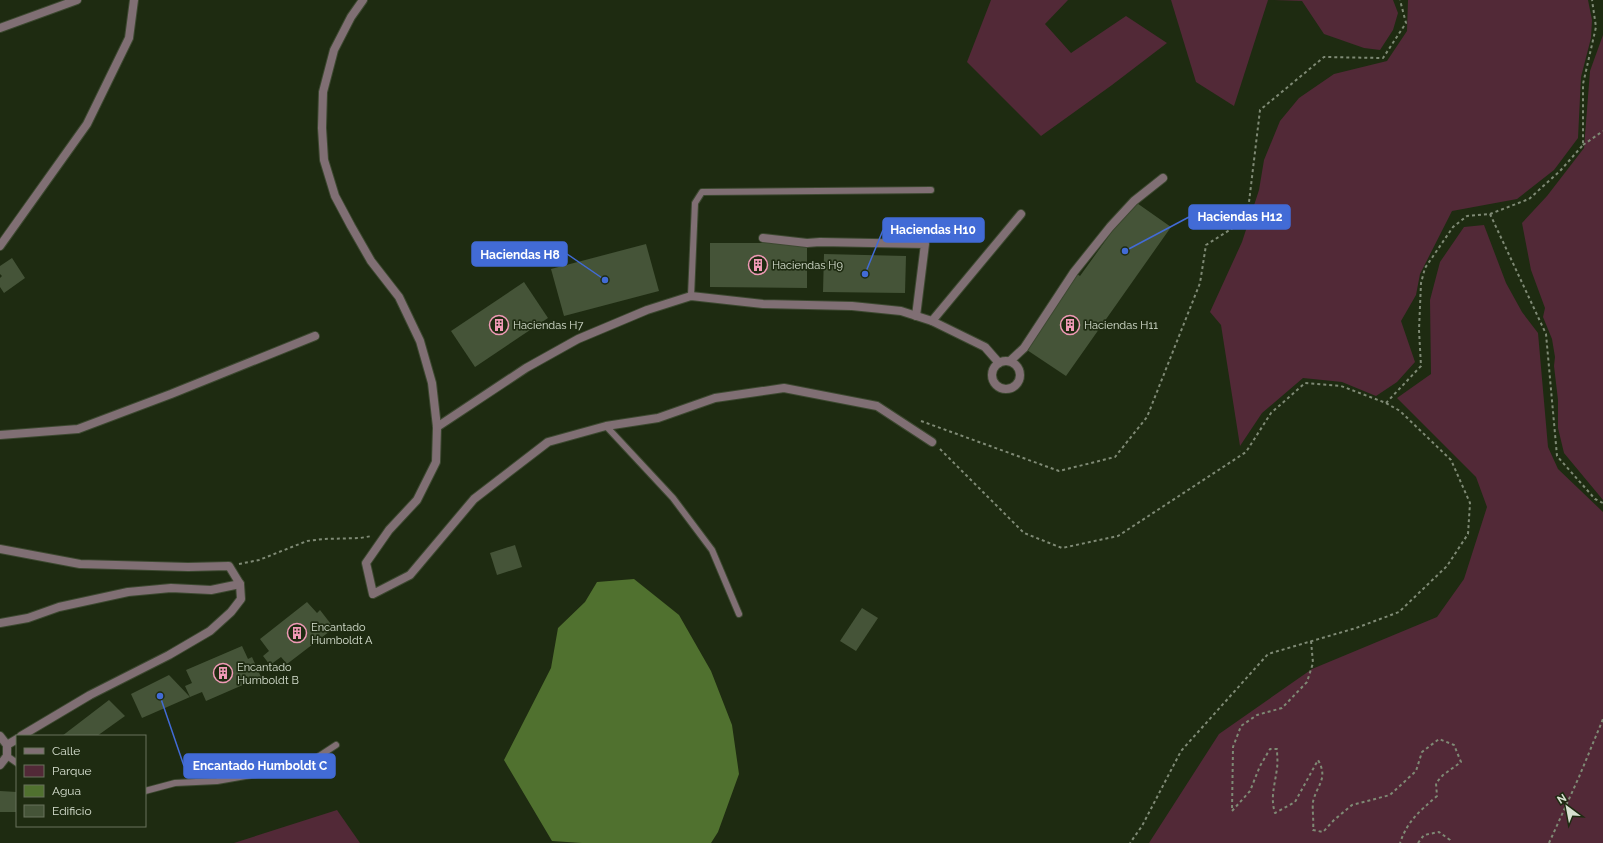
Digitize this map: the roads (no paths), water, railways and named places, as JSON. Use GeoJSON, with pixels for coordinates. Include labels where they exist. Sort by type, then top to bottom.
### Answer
{"type":"FeatureCollection","features":[{"type":"Feature","properties":{"kind":"street"},"geometry":{"type":"LineString","coordinates":[[0,28],[77,0]]}},
{"type":"Feature","properties":{"kind":"street"},"geometry":{"type":"LineString","coordinates":[[0,246],[87,124],[129,38],[134,0]]}},
{"type":"Feature","properties":{"kind":"street"},"geometry":{"type":"LineString","coordinates":[[363,0],[351,17],[334,50],[323,92],[322,128],[324,160],[335,196],[371,261],[399,297],[420,341],[432,383],[437,427],[436,462],[417,500],[388,530],[366,563],[373,594],[410,575],[474,499],[548,442],[606,426],[658,418],[715,398],[784,388],[877,406],[932,442]]}},
{"type":"Feature","properties":{"kind":"street"},"geometry":{"type":"LineString","coordinates":[[1010,361],[1018,366],[1021,376],[1017,385],[1008,390],[999,388],[993,380],[993,371],[999,363],[1010,361],[1024,348],[1074,272],[1110,227],[1134,201],[1163,178]]}},
{"type":"Feature","properties":{"kind":"street"},"geometry":{"type":"LineString","coordinates":[[932,321],[1021,214]]}},
{"type":"Feature","properties":{"kind":"street"},"geometry":{"type":"LineString","coordinates":[[762,238],[807,243],[925,244],[916,316]]}},
{"type":"Feature","properties":{"kind":"street"},"geometry":{"type":"LineString","coordinates":[[437,427],[526,368],[578,339],[647,310],[691,296],[763,304],[852,306],[901,312],[932,321],[985,347],[999,363]]}},
{"type":"Feature","properties":{"kind":"street"},"geometry":{"type":"LineString","coordinates":[[0,435],[78,429],[171,394],[315,336]]}},
{"type":"Feature","properties":{"kind":"street"},"geometry":{"type":"LineString","coordinates":[[0,548],[80,564],[188,567],[229,566],[240,584],[241,599],[232,612],[210,631],[169,655],[140,668],[90,695],[23,735]]}},
{"type":"Feature","properties":{"kind":"street"},"geometry":{"type":"LineString","coordinates":[[0,623],[28,618],[59,607],[128,592],[171,588],[211,590],[240,584]]}},
{"type":"Feature","properties":{"kind":"street"},"geometry":{"type":"LineString","coordinates":[[0,736],[7,745],[7,756],[0,765]]}},
{"type":"Feature","properties":{"kind":"street"},"geometry":{"type":"LineString","coordinates":[[7,745],[16,740]]}},
{"type":"Feature","properties":{"kind":"lane"},"geometry":{"type":"LineString","coordinates":[[691,296],[694,203],[702,192],[931,190]]}},
{"type":"Feature","properties":{"kind":"lane"},"geometry":{"type":"LineString","coordinates":[[606,426],[673,498],[712,550],[739,614]]}},
{"type":"Feature","properties":{"kind":"lane"},"geometry":{"type":"LineString","coordinates":[[146,791],[175,783],[217,781],[304,766],[336,745]]}},
{"type":"Feature","properties":{"kind":"lane"},"geometry":{"type":"LineString","coordinates":[[7,756],[16,762]]}},
{"type":"Feature","properties":{"kind":"water"},"geometry":{"type":"Polygon","coordinates":[[[634,579],[679,615],[711,671],[732,725],[739,774],[718,832],[711,843],[582,843],[552,841],[504,760],[551,668],[558,628],[585,602],[597,582],[634,579]]]}},
{"type":"Feature","properties":{"kind":"place","name":"Haciendas H12"},"geometry":{"type":"Point","coordinates":[1125,251]}},
{"type":"Feature","properties":{"kind":"place","name":"Haciendas H9"},"geometry":{"type":"Point","coordinates":[758,265]}},
{"type":"Feature","properties":{"kind":"place","name":"Haciendas H10"},"geometry":{"type":"Point","coordinates":[865,274]}},
{"type":"Feature","properties":{"kind":"place","name":"Haciendas H8"},"geometry":{"type":"Point","coordinates":[605,280]}},
{"type":"Feature","properties":{"kind":"place","name":"Haciendas H7"},"geometry":{"type":"Point","coordinates":[499,325]}},
{"type":"Feature","properties":{"kind":"place","name":"Haciendas H11"},"geometry":{"type":"Point","coordinates":[1070,325]}},
{"type":"Feature","properties":{"kind":"place","name":"Encantado Humboldt A"},"geometry":{"type":"Point","coordinates":[297,633]}},
{"type":"Feature","properties":{"kind":"place","name":"Encantado Humboldt B"},"geometry":{"type":"Point","coordinates":[223,673]}},
{"type":"Feature","properties":{"kind":"place","name":"Encantado Humboldt C"},"geometry":{"type":"Point","coordinates":[160,696]}}]}
